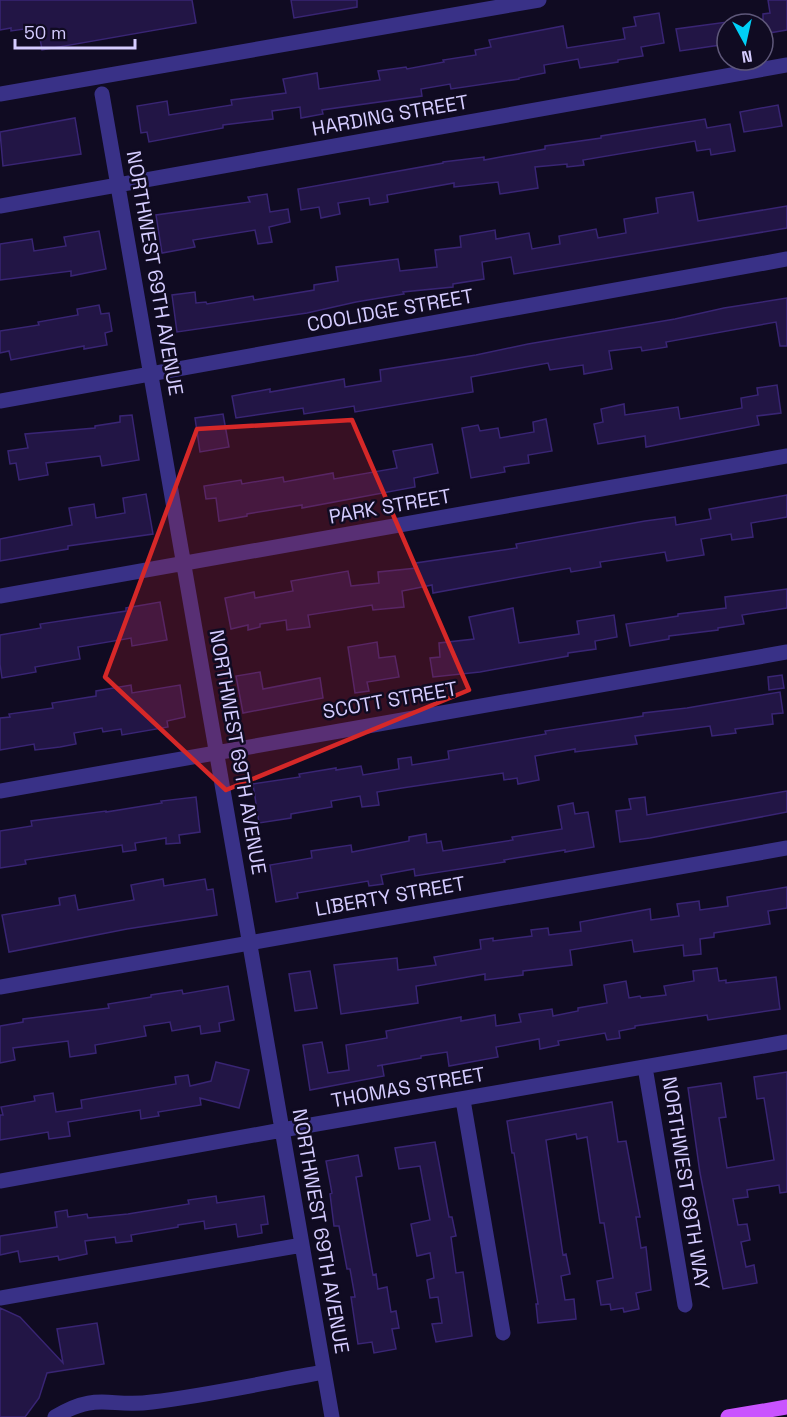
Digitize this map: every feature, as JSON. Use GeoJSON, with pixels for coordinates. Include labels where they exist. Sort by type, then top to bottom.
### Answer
{"type":"FeatureCollection","features":[{"type":"Feature","properties":{"kind":"main road"},"geometry":{"type":"LineString","coordinates":[[728,1417],[787,1407]]}},
{"type":"Feature","properties":{"kind":"street"},"geometry":{"type":"LineString","coordinates":[[0,94],[539,0]]}},
{"type":"Feature","properties":{"kind":"street","name":"HARDING STREET"},"geometry":{"type":"LineString","coordinates":[[0,206],[787,65]]}},
{"type":"Feature","properties":{"kind":"street","name":"NORTHWEST 69TH AVENUE"},"geometry":{"type":"LineString","coordinates":[[102,94],[332,1417]]}},
{"type":"Feature","properties":{"kind":"street","name":"COOLIDGE STREET"},"geometry":{"type":"LineString","coordinates":[[0,401],[787,259]]}},
{"type":"Feature","properties":{"kind":"street","name":"PARK STREET"},"geometry":{"type":"LineString","coordinates":[[0,596],[787,456]]}},
{"type":"Feature","properties":{"kind":"street","name":"SCOTT STREET"},"geometry":{"type":"LineString","coordinates":[[0,791],[787,652]]}},
{"type":"Feature","properties":{"kind":"street","name":"LIBERTY STREET"},"geometry":{"type":"LineString","coordinates":[[0,987],[787,848]]}},
{"type":"Feature","properties":{"kind":"street","name":"THOMAS STREET"},"geometry":{"type":"LineString","coordinates":[[0,1181],[787,1042]]}},
{"type":"Feature","properties":{"kind":"street","name":"NORTHWEST 69TH WAY"},"geometry":{"type":"LineString","coordinates":[[645,1067],[685,1305]]}},
{"type":"Feature","properties":{"kind":"street"},"geometry":{"type":"LineString","coordinates":[[463,1100],[503,1333]]}},
{"type":"Feature","properties":{"kind":"street"},"geometry":{"type":"LineString","coordinates":[[0,1298],[302,1245]]}},
{"type":"Feature","properties":{"kind":"street"},"geometry":{"type":"LineString","coordinates":[[55,1417],[72,1407],[87,1402],[107,1400],[150,1403],[324,1372]]}},
{"type":"Feature","properties":{"kind":"highlighted area"},"geometry":{"type":"Polygon","coordinates":[[[352,420],[469,690],[226,790],[105,677],[197,429],[352,420]]]}},
{"type":"Feature","properties":{"kind":"building"},"geometry":{"type":"Polygon","coordinates":[[[0,0],[192,0],[196,23],[42,50],[38,27],[11,31],[11,28],[0,30],[0,0]]]}},
{"type":"Feature","properties":{"kind":"building"},"geometry":{"type":"Polygon","coordinates":[[[291,0],[357,0],[357,7],[294,18],[291,0]]]}},
{"type":"Feature","properties":{"kind":"building"},"geometry":{"type":"Polygon","coordinates":[[[768,0],[787,0],[787,30],[775,32],[775,12],[770,12],[768,0]]]}},
{"type":"Feature","properties":{"kind":"building"},"geometry":{"type":"Polygon","coordinates":[[[659,13],[664,43],[641,47],[643,56],[618,60],[618,62],[580,68],[578,59],[544,65],[545,73],[519,79],[451,89],[450,84],[421,89],[422,96],[322,110],[323,114],[301,118],[300,107],[272,111],[273,119],[223,125],[223,128],[149,142],[147,132],[141,133],[137,106],[167,101],[169,115],[232,105],[231,100],[286,93],[283,79],[317,73],[319,89],[380,80],[378,71],[406,67],[407,69],[476,55],[475,50],[491,47],[489,40],[563,26],[567,48],[625,39],[623,28],[636,26],[634,17],[659,13]]]}},
{"type":"Feature","properties":{"kind":"building"},"geometry":{"type":"Polygon","coordinates":[[[715,24],[715,46],[680,51],[676,29],[715,24]]]}},
{"type":"Feature","properties":{"kind":"building"},"geometry":{"type":"Polygon","coordinates":[[[778,105],[782,126],[744,132],[740,112],[778,105]]]}},
{"type":"Feature","properties":{"kind":"building"},"geometry":{"type":"Polygon","coordinates":[[[75,118],[81,154],[3,166],[0,132],[75,118]]]}},
{"type":"Feature","properties":{"kind":"building"},"geometry":{"type":"Polygon","coordinates":[[[705,119],[707,128],[730,124],[735,151],[711,155],[710,149],[697,151],[695,141],[583,160],[584,165],[535,167],[538,188],[500,194],[498,182],[454,187],[454,183],[387,195],[388,202],[370,205],[369,198],[338,203],[340,214],[321,218],[319,207],[301,210],[298,189],[443,162],[484,157],[484,160],[545,149],[545,146],[705,119]]]}},
{"type":"Feature","properties":{"kind":"building"},"geometry":{"type":"Polygon","coordinates":[[[693,192],[698,221],[787,206],[787,228],[514,274],[511,257],[482,262],[484,279],[453,284],[453,287],[403,292],[404,294],[307,313],[177,332],[172,295],[195,292],[196,303],[206,302],[207,304],[253,296],[254,300],[314,290],[314,285],[338,281],[336,267],[398,259],[400,271],[437,267],[435,250],[461,247],[460,236],[495,230],[496,239],[529,233],[532,249],[560,244],[559,236],[596,229],[598,238],[626,233],[624,219],[658,213],[656,198],[693,192]]]}},
{"type":"Feature","properties":{"kind":"building"},"geometry":{"type":"Polygon","coordinates":[[[267,194],[270,212],[288,209],[290,222],[269,227],[272,242],[258,244],[255,230],[193,240],[195,247],[162,253],[156,215],[250,202],[248,197],[267,194]]]}},
{"type":"Feature","properties":{"kind":"building"},"geometry":{"type":"Polygon","coordinates":[[[99,231],[106,269],[71,276],[71,271],[0,280],[0,244],[32,239],[34,251],[66,246],[64,237],[99,231]]]}},
{"type":"Feature","properties":{"kind":"building"},"geometry":{"type":"Polygon","coordinates":[[[787,298],[787,346],[780,346],[776,322],[666,342],[667,347],[642,351],[641,347],[609,351],[612,369],[584,374],[583,365],[550,370],[548,363],[471,377],[473,392],[355,412],[354,406],[304,414],[303,408],[236,418],[232,396],[344,379],[345,387],[381,381],[380,370],[476,355],[787,298]]]}},
{"type":"Feature","properties":{"kind":"building"},"geometry":{"type":"Polygon","coordinates":[[[99,305],[101,314],[109,313],[112,331],[105,333],[107,345],[84,349],[84,346],[11,360],[9,351],[0,353],[0,331],[39,325],[38,322],[78,315],[77,309],[99,305]]]}},
{"type":"Feature","properties":{"kind":"building"},"geometry":{"type":"Polygon","coordinates":[[[777,385],[781,413],[757,416],[759,425],[646,447],[645,436],[598,444],[594,424],[603,422],[601,409],[624,404],[625,415],[678,407],[680,419],[742,408],[741,398],[758,395],[757,388],[777,385]]]}},
{"type":"Feature","properties":{"kind":"building"},"geometry":{"type":"Polygon","coordinates":[[[223,414],[229,447],[200,452],[195,418],[223,414]]]}},
{"type":"Feature","properties":{"kind":"building"},"geometry":{"type":"Polygon","coordinates":[[[132,415],[139,460],[102,466],[100,456],[46,463],[48,475],[19,480],[16,463],[10,464],[8,451],[28,448],[25,434],[95,428],[95,426],[120,422],[120,416],[132,415]]]}},
{"type":"Feature","properties":{"kind":"building"},"geometry":{"type":"Polygon","coordinates":[[[546,419],[552,451],[528,455],[529,463],[504,467],[505,472],[471,478],[462,428],[478,425],[480,431],[498,428],[500,438],[534,432],[533,422],[546,419]]]}},
{"type":"Feature","properties":{"kind":"building"},"geometry":{"type":"Polygon","coordinates":[[[432,444],[438,473],[414,478],[415,487],[302,508],[302,505],[247,514],[247,516],[219,521],[216,498],[206,499],[204,486],[241,480],[242,484],[283,477],[284,482],[333,473],[334,479],[397,468],[393,451],[432,444]]]}},
{"type":"Feature","properties":{"kind":"building"},"geometry":{"type":"Polygon","coordinates":[[[146,494],[153,534],[68,546],[68,549],[0,561],[0,539],[72,525],[69,508],[94,504],[96,518],[125,513],[123,498],[146,494]]]}},
{"type":"Feature","properties":{"kind":"building"},"geometry":{"type":"Polygon","coordinates":[[[787,495],[787,517],[751,523],[753,537],[732,540],[731,534],[701,539],[704,555],[667,561],[665,552],[600,562],[601,567],[571,572],[570,568],[433,593],[432,585],[402,591],[404,607],[373,610],[372,605],[308,615],[310,627],[287,630],[286,620],[260,624],[260,627],[248,630],[248,625],[231,629],[225,598],[254,592],[255,598],[293,591],[291,581],[348,571],[351,586],[379,583],[378,572],[417,568],[416,563],[517,548],[516,544],[645,521],[675,517],[676,525],[711,519],[709,509],[787,495]]]}},
{"type":"Feature","properties":{"kind":"building"},"geometry":{"type":"Polygon","coordinates":[[[787,589],[787,608],[742,615],[744,624],[718,628],[718,630],[669,636],[669,639],[630,646],[626,624],[726,608],[725,597],[787,589]]]}},
{"type":"Feature","properties":{"kind":"building"},"geometry":{"type":"Polygon","coordinates":[[[160,602],[167,640],[132,646],[131,638],[78,647],[80,659],[35,667],[36,672],[2,678],[0,635],[41,628],[40,624],[126,611],[126,608],[160,602]]]}},
{"type":"Feature","properties":{"kind":"building"},"geometry":{"type":"Polygon","coordinates":[[[513,608],[519,643],[579,634],[577,621],[614,615],[617,637],[595,641],[596,649],[568,653],[568,656],[480,672],[433,677],[430,658],[440,657],[439,643],[474,639],[469,617],[513,608]]]}},
{"type":"Feature","properties":{"kind":"building"},"geometry":{"type":"Polygon","coordinates":[[[377,642],[379,658],[395,656],[399,677],[367,682],[369,691],[355,693],[348,647],[377,642]]]}},
{"type":"Feature","properties":{"kind":"building"},"geometry":{"type":"Polygon","coordinates":[[[260,672],[263,689],[320,678],[323,698],[243,713],[236,676],[260,672]]]}},
{"type":"Feature","properties":{"kind":"building"},"geometry":{"type":"Polygon","coordinates":[[[782,675],[784,688],[769,690],[768,677],[782,675]]]}},
{"type":"Feature","properties":{"kind":"building"},"geometry":{"type":"Polygon","coordinates":[[[131,685],[132,693],[180,685],[185,717],[167,721],[168,727],[122,735],[121,729],[103,732],[102,728],[74,733],[76,744],[60,747],[35,750],[34,744],[0,750],[0,718],[10,717],[9,714],[53,708],[52,703],[96,696],[96,691],[131,685]]]}},
{"type":"Feature","properties":{"kind":"building"},"geometry":{"type":"Polygon","coordinates":[[[780,692],[783,713],[772,714],[773,724],[735,729],[736,733],[712,736],[710,726],[635,736],[637,744],[575,752],[575,749],[535,756],[539,780],[518,784],[517,778],[504,780],[503,773],[402,788],[377,792],[379,805],[362,807],[360,796],[331,801],[332,807],[291,814],[291,818],[259,823],[253,784],[300,777],[299,774],[336,768],[336,770],[361,766],[363,775],[399,769],[398,759],[411,757],[412,765],[449,759],[448,751],[546,734],[545,731],[780,692]]]}},
{"type":"Feature","properties":{"kind":"building"},"geometry":{"type":"Polygon","coordinates":[[[787,791],[787,812],[620,842],[616,811],[631,809],[629,799],[645,797],[647,815],[787,791]]]}},
{"type":"Feature","properties":{"kind":"building"},"geometry":{"type":"Polygon","coordinates":[[[196,797],[200,832],[179,835],[180,843],[166,844],[166,838],[135,843],[136,850],[123,852],[122,845],[25,860],[26,864],[0,868],[0,831],[32,826],[31,821],[106,812],[162,803],[161,801],[196,797]]]}},
{"type":"Feature","properties":{"kind":"building"},"geometry":{"type":"Polygon","coordinates":[[[573,803],[575,814],[588,812],[594,847],[415,876],[414,869],[381,875],[383,884],[369,886],[368,881],[297,893],[298,898],[276,902],[270,865],[312,858],[311,851],[351,845],[352,852],[409,841],[409,837],[426,834],[427,843],[441,841],[443,851],[513,840],[512,837],[562,829],[558,806],[573,803]]]}},
{"type":"Feature","properties":{"kind":"building"},"geometry":{"type":"Polygon","coordinates":[[[163,879],[164,886],[205,879],[207,890],[213,889],[217,915],[127,929],[9,952],[2,915],[60,905],[59,898],[75,895],[78,910],[134,900],[131,885],[163,879]]]}},
{"type":"Feature","properties":{"kind":"building"},"geometry":{"type":"Polygon","coordinates":[[[787,887],[787,908],[768,911],[770,924],[714,933],[714,937],[700,939],[701,954],[684,956],[683,945],[634,952],[632,940],[570,950],[572,965],[523,971],[523,975],[485,980],[485,974],[416,986],[418,1003],[341,1014],[334,965],[397,958],[398,970],[436,965],[434,957],[481,949],[480,940],[493,938],[493,941],[532,936],[531,930],[548,928],[549,935],[581,931],[580,922],[650,909],[651,920],[679,916],[677,904],[699,901],[700,910],[728,906],[727,897],[787,887]]]}},
{"type":"Feature","properties":{"kind":"building"},"geometry":{"type":"Polygon","coordinates":[[[717,968],[719,981],[726,980],[726,983],[776,977],[780,1009],[708,1020],[707,1015],[635,1026],[635,1028],[619,1031],[620,1038],[607,1040],[605,1033],[558,1041],[559,1045],[540,1049],[539,1039],[496,1047],[498,1057],[449,1066],[447,1052],[382,1065],[384,1076],[310,1090],[303,1045],[322,1042],[328,1073],[349,1070],[346,1045],[387,1038],[386,1031],[461,1017],[461,1021],[495,1015],[496,1026],[521,1022],[519,1014],[552,1009],[553,1016],[578,1011],[578,1008],[607,1003],[604,985],[626,981],[629,998],[666,995],[664,986],[694,981],[693,971],[717,968]]]}},
{"type":"Feature","properties":{"kind":"building"},"geometry":{"type":"Polygon","coordinates":[[[310,971],[317,1008],[295,1011],[289,974],[310,971]]]}},
{"type":"Feature","properties":{"kind":"building"},"geometry":{"type":"Polygon","coordinates":[[[228,986],[234,1020],[219,1023],[220,1031],[201,1034],[200,1026],[172,1031],[170,1022],[144,1026],[146,1036],[95,1045],[96,1053],[70,1057],[68,1041],[13,1048],[15,1060],[0,1063],[0,1026],[23,1022],[23,1019],[109,1008],[108,1004],[151,997],[151,995],[182,990],[183,994],[228,986]]]}},
{"type":"Feature","properties":{"kind":"building"},"geometry":{"type":"Polygon","coordinates":[[[216,1062],[249,1070],[239,1108],[200,1098],[201,1105],[158,1112],[159,1116],[141,1119],[140,1110],[68,1122],[70,1136],[49,1139],[48,1132],[0,1140],[0,1115],[3,1115],[1,1107],[35,1101],[34,1096],[53,1093],[56,1112],[82,1108],[81,1100],[176,1084],[175,1077],[188,1075],[190,1086],[211,1081],[216,1062]]]}},
{"type":"Feature","properties":{"kind":"building"},"geometry":{"type":"Polygon","coordinates":[[[787,1072],[787,1192],[780,1193],[779,1185],[747,1190],[748,1197],[733,1199],[738,1225],[747,1224],[750,1240],[741,1242],[746,1267],[754,1265],[757,1283],[723,1289],[700,1173],[688,1088],[721,1083],[726,1117],[719,1118],[727,1168],[774,1160],[764,1098],[757,1099],[754,1077],[787,1072]]]}},
{"type":"Feature","properties":{"kind":"building"},"geometry":{"type":"Polygon","coordinates":[[[612,1102],[618,1142],[626,1141],[640,1217],[636,1217],[641,1248],[646,1247],[651,1290],[636,1293],[639,1309],[624,1312],[623,1308],[611,1310],[610,1304],[601,1305],[597,1281],[613,1278],[604,1223],[600,1223],[587,1137],[577,1139],[576,1134],[546,1140],[563,1255],[566,1254],[570,1274],[561,1276],[565,1300],[574,1299],[576,1319],[538,1323],[536,1304],[538,1304],[507,1121],[612,1102]]]}},
{"type":"Feature","properties":{"kind":"building"},"geometry":{"type":"Polygon","coordinates":[[[435,1142],[449,1217],[452,1217],[456,1236],[451,1237],[456,1273],[463,1272],[472,1336],[436,1342],[432,1324],[442,1323],[438,1297],[430,1298],[427,1280],[434,1278],[430,1253],[417,1256],[411,1224],[430,1220],[420,1166],[399,1169],[395,1148],[435,1142]]]}},
{"type":"Feature","properties":{"kind":"building"},"geometry":{"type":"Polygon","coordinates":[[[358,1155],[362,1176],[356,1177],[373,1275],[376,1274],[378,1289],[387,1287],[391,1312],[396,1311],[399,1328],[392,1329],[396,1349],[374,1353],[372,1342],[358,1344],[351,1297],[355,1297],[339,1226],[334,1226],[330,1194],[332,1193],[326,1161],[358,1155]]]}},
{"type":"Feature","properties":{"kind":"building"},"geometry":{"type":"Polygon","coordinates":[[[216,1196],[217,1203],[264,1196],[268,1224],[261,1225],[262,1233],[238,1237],[236,1224],[205,1229],[204,1221],[131,1235],[132,1241],[116,1243],[115,1237],[85,1241],[87,1254],[59,1260],[58,1256],[20,1262],[18,1251],[0,1255],[0,1236],[57,1227],[55,1212],[67,1210],[68,1217],[87,1214],[88,1218],[189,1204],[188,1200],[216,1196]]]}},
{"type":"Feature","properties":{"kind":"building"},"geometry":{"type":"Polygon","coordinates":[[[0,1308],[20,1317],[63,1363],[57,1329],[97,1323],[104,1364],[47,1373],[39,1398],[25,1417],[0,1417],[0,1308]]]}}]}
